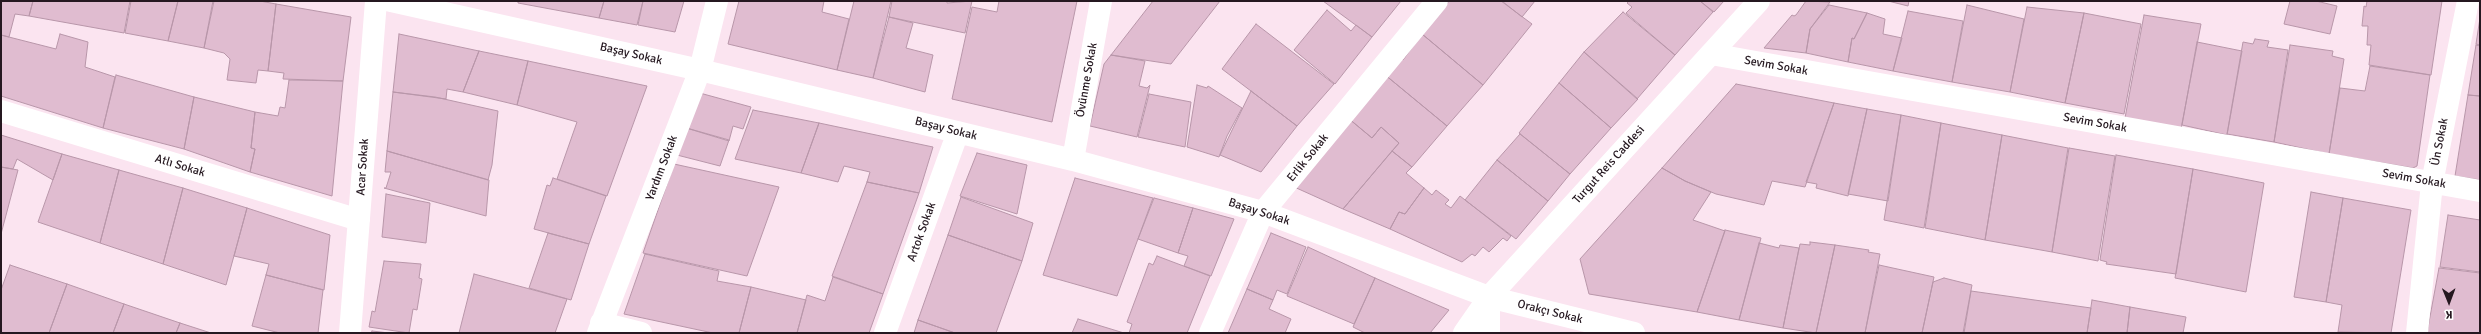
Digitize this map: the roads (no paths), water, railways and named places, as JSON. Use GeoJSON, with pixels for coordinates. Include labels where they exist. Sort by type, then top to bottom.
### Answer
{"type":"FeatureCollection","features":[{"type":"Feature","properties":{"kind":"street","name":"Acar Sokak"},"geometry":{"type":"LineString","coordinates":[[350,333],[376,1]]}},
{"type":"Feature","properties":{"kind":"street","name":"Başay Sokak"},"geometry":{"type":"LineString","coordinates":[[391,1],[700,70],[1072,160],[1263,212],[1489,297]]}},
{"type":"Feature","properties":{"kind":"street","name":"Yardım Sokak"},"geometry":{"type":"LineString","coordinates":[[600,328],[700,70],[717,1]]}},
{"type":"Feature","properties":{"kind":"street","name":"Övünme Sokak"},"geometry":{"type":"LineString","coordinates":[[1072,160],[1101,1]]}},
{"type":"Feature","properties":{"kind":"street","name":"Erlik Sokak"},"geometry":{"type":"LineString","coordinates":[[1210,333],[1263,212],[1436,1]]}},
{"type":"Feature","properties":{"kind":"street","name":"Turgut Reis Caddesi"},"geometry":{"type":"LineString","coordinates":[[1464,333],[1489,297],[1759,1]]}},
{"type":"Feature","properties":{"kind":"street","name":"Ün Sokak"},"geometry":{"type":"LineString","coordinates":[[2417,333],[2432,182],[2468,1]]}},
{"type":"Feature","properties":{"kind":"street","name":"Sevim Sokak"},"geometry":{"type":"LineString","coordinates":[[1711,54],[2480,191]]}},
{"type":"Feature","properties":{"kind":"street","name":"Atlı Sokak"},"geometry":{"type":"LineString","coordinates":[[1,111],[359,220]]}},
{"type":"Feature","properties":{"kind":"street","name":"Artok Sokak"},"geometry":{"type":"LineString","coordinates":[[885,333],[958,132]]}},
{"type":"Feature","properties":{"kind":"street"},"geometry":{"type":"LineString","coordinates":[[1489,297],[1489,333]]}},
{"type":"Feature","properties":{"kind":"street","name":"Orakçı Sokak"},"geometry":{"type":"LineString","coordinates":[[1489,297],[1634,333]]}},
{"type":"Feature","properties":{"kind":"street"},"geometry":{"type":"LineString","coordinates":[[600,328],[641,333]]}}]}
